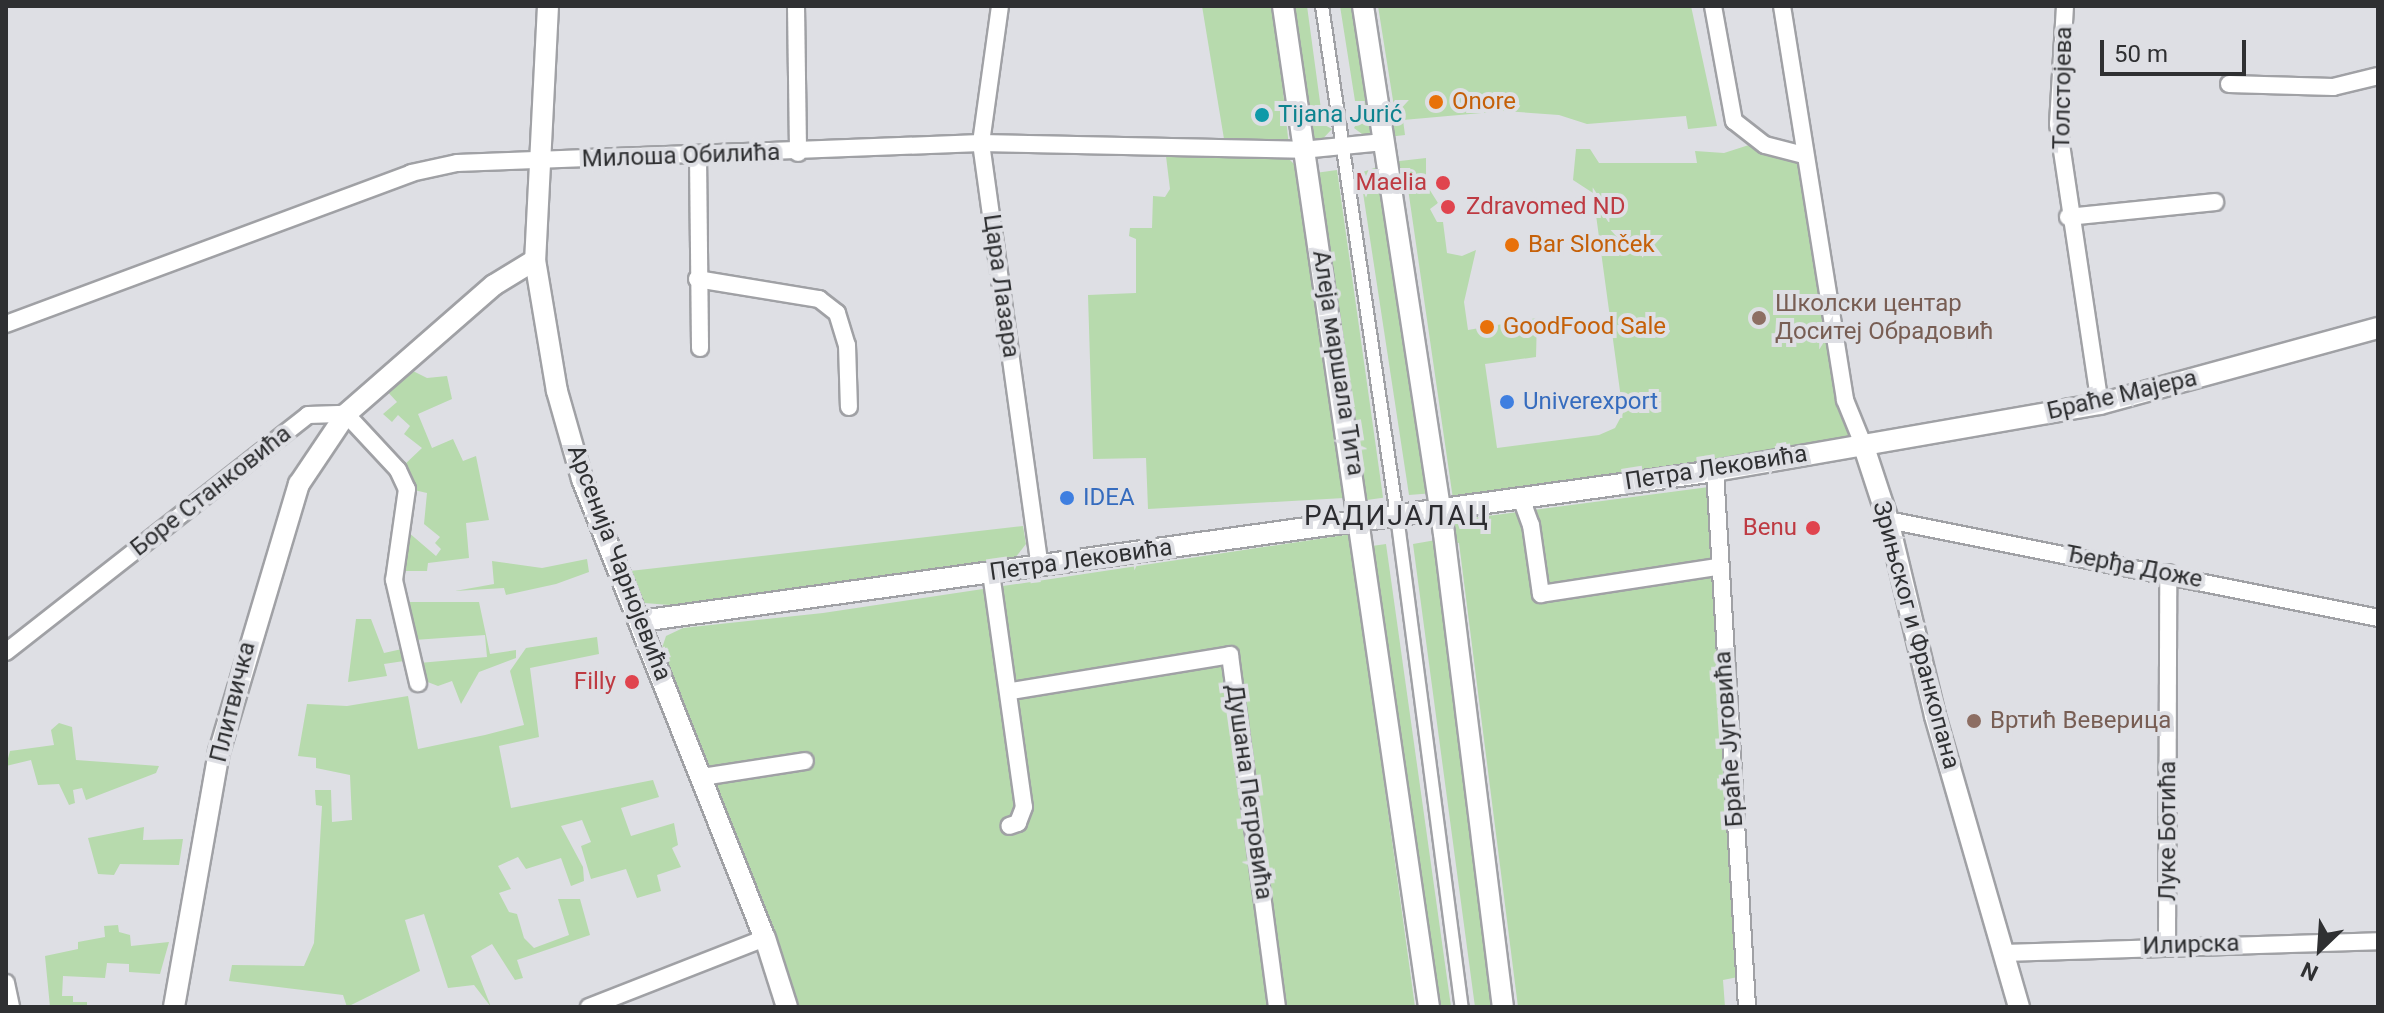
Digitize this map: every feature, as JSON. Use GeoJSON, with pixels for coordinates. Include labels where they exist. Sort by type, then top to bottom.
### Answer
{"type":"FeatureCollection","features":[{"type":"Feature","properties":{"kind":"street","name":"Арсенија Чарнојевића"},"geometry":{"type":"LineString","coordinates":[[548,6],[535,260],[557,391],[582,479],[765,938],[787,1007]]}},
{"type":"Feature","properties":{"kind":"street"},"geometry":{"type":"LineString","coordinates":[[796,6],[798,153]]}},
{"type":"Feature","properties":{"kind":"street","name":"Цара Лазара"},"geometry":{"type":"LineString","coordinates":[[1000,6],[981,143],[1040,567]]}},
{"type":"Feature","properties":{"kind":"street","name":"Алеја маршала Тита"},"geometry":{"type":"LineString","coordinates":[[1283,6],[1302,150],[1362,520],[1429,1007]]}},
{"type":"Feature","properties":{"kind":"street","name":"Алеја маршала Тита"},"geometry":{"type":"LineString","coordinates":[[1322,6],[1397,516],[1462,1007]]}},
{"type":"Feature","properties":{"kind":"street"},"geometry":{"type":"LineString","coordinates":[[1363,6],[1440,510],[1503,1007]]}},
{"type":"Feature","properties":{"kind":"street"},"geometry":{"type":"LineString","coordinates":[[1713,6],[1734,121],[1765,145],[1804,155]]}},
{"type":"Feature","properties":{"kind":"street","name":"Зрињског и Франкопана"},"geometry":{"type":"LineString","coordinates":[[1782,6],[1845,400],[1888,520],[1935,716],[2019,1007]]}},
{"type":"Feature","properties":{"kind":"street","name":"Толстојева"},"geometry":{"type":"LineString","coordinates":[[2065,6],[2058,124],[2068,217],[2100,404]]}},
{"type":"Feature","properties":{"kind":"street"},"geometry":{"type":"LineString","coordinates":[[2229,84],[2333,87],[2378,76]]}},
{"type":"Feature","properties":{"kind":"street","name":"Милоша Обилића"},"geometry":{"type":"LineString","coordinates":[[6,324],[411,173],[457,163],[798,153],[981,143],[1302,150],[1384,142]]}},
{"type":"Feature","properties":{"kind":"street"},"geometry":{"type":"LineString","coordinates":[[698,155],[700,348]]}},
{"type":"Feature","properties":{"kind":"street"},"geometry":{"type":"LineString","coordinates":[[2068,217],[2215,202]]}},
{"type":"Feature","properties":{"kind":"street"},"geometry":{"type":"LineString","coordinates":[[418,683],[394,580],[407,489],[398,470],[346,414],[494,285],[535,260]]}},
{"type":"Feature","properties":{"kind":"street"},"geometry":{"type":"LineString","coordinates":[[697,279],[789,291],[819,299],[837,313],[847,345],[849,407]]}},
{"type":"Feature","properties":{"kind":"street","name":"Браће Мајера"},"geometry":{"type":"LineString","coordinates":[[1863,444],[2100,404],[2378,328]]}},
{"type":"Feature","properties":{"kind":"street","name":"Боре Станковића"},"geometry":{"type":"LineString","coordinates":[[6,652],[308,415],[346,414]]}},
{"type":"Feature","properties":{"kind":"street","name":"Плитвичка"},"geometry":{"type":"LineString","coordinates":[[174,1007],[219,752],[271,564],[299,484],[346,414]]}},
{"type":"Feature","properties":{"kind":"street","name":"Петра Лековића"},"geometry":{"type":"LineString","coordinates":[[641,621],[1715,471],[1863,444]]}},
{"type":"Feature","properties":{"kind":"street","name":"Браће Југовића"},"geometry":{"type":"LineString","coordinates":[[1715,471],[1718,567],[1747,1007]]}},
{"type":"Feature","properties":{"kind":"street"},"geometry":{"type":"LineString","coordinates":[[1521,498],[1531,525],[1541,594],[1718,567]]}},
{"type":"Feature","properties":{"kind":"street","name":"Ђерђа Доже"},"geometry":{"type":"LineString","coordinates":[[1888,520],[2168,573],[2378,618]]}},
{"type":"Feature","properties":{"kind":"street"},"geometry":{"type":"LineString","coordinates":[[991,573],[1011,691],[1024,807],[1018,823],[1009,826]]}},
{"type":"Feature","properties":{"kind":"street","name":"Луке Ботића"},"geometry":{"type":"LineString","coordinates":[[2167,945],[2168,573]]}},
{"type":"Feature","properties":{"kind":"street","name":"Душана Петровића"},"geometry":{"type":"LineString","coordinates":[[1011,691],[1230,655],[1277,1007]]}},
{"type":"Feature","properties":{"kind":"street"},"geometry":{"type":"LineString","coordinates":[[702,777],[805,761]]}},
{"type":"Feature","properties":{"kind":"street"},"geometry":{"type":"LineString","coordinates":[[589,1007],[765,938]]}},
{"type":"Feature","properties":{"kind":"street","name":"Илирска"},"geometry":{"type":"LineString","coordinates":[[2004,953],[2167,945],[2378,941]]}},
{"type":"Feature","properties":{"kind":"street"},"geometry":{"type":"LineString","coordinates":[[6,983],[11,1007]]}},
{"type":"Feature","properties":{"kind":"green space"},"geometry":{"type":"Polygon","coordinates":[[[1202,6],[1274,6],[1289,147],[1225,145],[1202,6]]]}},
{"type":"Feature","properties":{"kind":"green space"},"geometry":{"type":"Polygon","coordinates":[[[1286,6],[1307,6],[1323,124],[1332,129],[1317,145],[1303,144],[1286,6]]]}},
{"type":"Feature","properties":{"kind":"green space"},"geometry":{"type":"Polygon","coordinates":[[[1340,6],[1360,6],[1380,140],[1370,140],[1354,128],[1358,120],[1340,6]]]}},
{"type":"Feature","properties":{"kind":"green space"},"geometry":{"type":"Polygon","coordinates":[[[1378,6],[1691,6],[1717,126],[1688,129],[1686,116],[1587,124],[1559,115],[1504,111],[1403,120],[1405,135],[1388,137],[1383,115],[1395,113],[1378,6]]]}},
{"type":"Feature","properties":{"kind":"green space"},"geometry":{"type":"Polygon","coordinates":[[[1752,144],[1798,162],[1836,398],[1852,440],[1453,499],[1405,168],[1394,169],[1391,162],[1426,158],[1426,184],[1438,203],[1430,209],[1437,222],[1443,222],[1447,253],[1462,256],[1476,250],[1464,302],[1468,330],[1537,318],[1536,357],[1485,364],[1497,448],[1599,435],[1615,428],[1623,413],[1593,193],[1573,180],[1576,149],[1590,149],[1599,163],[1697,163],[1695,151],[1724,153],[1752,144]]]}},
{"type":"Feature","properties":{"kind":"green space"},"geometry":{"type":"Polygon","coordinates":[[[1165,148],[1283,153],[1294,164],[1344,498],[1148,509],[1146,458],[1093,459],[1088,295],[1136,293],[1136,239],[1129,236],[1130,228],[1152,228],[1153,196],[1165,197],[1170,189],[1165,148]]]}},
{"type":"Feature","properties":{"kind":"green space"},"geometry":{"type":"Polygon","coordinates":[[[1380,166],[1434,493],[1409,495],[1360,173],[1380,166]]]}},
{"type":"Feature","properties":{"kind":"green space"},"geometry":{"type":"Polygon","coordinates":[[[1337,170],[1383,498],[1363,501],[1317,173],[1337,170]]]}},
{"type":"Feature","properties":{"kind":"green space"},"geometry":{"type":"Polygon","coordinates":[[[409,369],[427,378],[447,376],[452,399],[418,414],[432,448],[453,439],[463,461],[476,456],[489,520],[466,523],[469,558],[428,563],[427,571],[401,571],[408,532],[436,556],[441,549],[435,543],[440,537],[424,524],[427,493],[414,490],[402,467],[422,448],[404,434],[410,426],[398,415],[392,422],[383,414],[397,402],[386,390],[409,369]]]}},
{"type":"Feature","properties":{"kind":"green space"},"geometry":{"type":"Polygon","coordinates":[[[1709,487],[1738,977],[1723,980],[1725,1007],[1518,1007],[1459,543],[1437,540],[1495,1007],[1475,1007],[1413,544],[1436,540],[1434,523],[1709,487]]]}},
{"type":"Feature","properties":{"kind":"green space"},"geometry":{"type":"Polygon","coordinates":[[[1023,526],[1026,544],[1015,558],[670,605],[644,603],[630,571],[1023,526]]]}},
{"type":"Feature","properties":{"kind":"green space"},"geometry":{"type":"Polygon","coordinates":[[[1358,533],[1352,550],[1415,1007],[792,1007],[660,654],[666,636],[683,628],[823,613],[1358,533]]]}},
{"type":"Feature","properties":{"kind":"green space"},"geometry":{"type":"Polygon","coordinates":[[[1386,544],[1451,1006],[1435,1007],[1370,546],[1386,544]]]}},
{"type":"Feature","properties":{"kind":"green space"},"geometry":{"type":"Polygon","coordinates":[[[587,559],[589,572],[556,584],[506,595],[504,588],[455,591],[494,584],[492,561],[542,568],[587,559]]]}},
{"type":"Feature","properties":{"kind":"green space"},"geometry":{"type":"Polygon","coordinates":[[[404,602],[479,602],[490,654],[516,650],[516,658],[479,672],[461,704],[452,681],[438,686],[425,681],[419,663],[487,657],[485,635],[414,640],[404,602]]]}},
{"type":"Feature","properties":{"kind":"green space"},"geometry":{"type":"Polygon","coordinates":[[[356,619],[371,619],[384,653],[402,649],[404,661],[384,664],[387,676],[348,682],[356,619]]]}},
{"type":"Feature","properties":{"kind":"green space"},"geometry":{"type":"Polygon","coordinates":[[[597,637],[599,654],[530,668],[539,737],[499,746],[511,808],[653,780],[659,797],[621,808],[631,836],[674,823],[678,845],[672,848],[681,867],[657,875],[661,891],[637,898],[626,869],[591,879],[581,846],[591,842],[582,820],[561,826],[583,867],[584,881],[571,886],[561,858],[526,869],[518,857],[498,866],[511,889],[499,893],[509,912],[517,914],[524,938],[534,948],[569,935],[558,899],[580,899],[590,935],[517,960],[523,978],[515,980],[492,944],[471,956],[491,1007],[474,985],[448,988],[424,914],[405,920],[420,971],[347,1007],[343,995],[229,981],[232,965],[304,966],[314,943],[322,806],[316,805],[315,790],[331,790],[332,822],[352,820],[350,775],[316,768],[316,758],[298,756],[307,704],[347,706],[408,696],[418,749],[485,735],[524,725],[510,671],[526,648],[597,637]]]}},
{"type":"Feature","properties":{"kind":"green space"},"geometry":{"type":"Polygon","coordinates":[[[59,723],[72,727],[76,760],[159,766],[156,773],[86,800],[82,788],[73,790],[75,803],[69,805],[59,784],[38,785],[31,760],[6,766],[10,751],[54,745],[51,730],[59,723]]]}},
{"type":"Feature","properties":{"kind":"green space"},"geometry":{"type":"Polygon","coordinates":[[[144,827],[143,840],[183,839],[179,865],[120,864],[114,875],[98,874],[88,838],[144,827]]]}},
{"type":"Feature","properties":{"kind":"green space"},"geometry":{"type":"Polygon","coordinates":[[[118,925],[119,932],[130,935],[131,946],[169,942],[160,974],[129,972],[129,964],[107,963],[105,978],[63,976],[62,996],[73,996],[73,1002],[87,1002],[87,1007],[50,1007],[45,956],[78,949],[78,942],[105,937],[104,926],[118,925]]]}},
{"type":"Feature","properties":{"kind":"place","name":"Onore"},"geometry":{"type":"Point","coordinates":[1436,102]}},
{"type":"Feature","properties":{"kind":"place","name":"Tijana Jurić"},"geometry":{"type":"Point","coordinates":[1262,115]}},
{"type":"Feature","properties":{"kind":"place","name":"Maelia"},"geometry":{"type":"Point","coordinates":[1443,183]}},
{"type":"Feature","properties":{"kind":"place","name":"Zdravomed ND"},"geometry":{"type":"Point","coordinates":[1448,207]}},
{"type":"Feature","properties":{"kind":"place","name":"Bar Slonček"},"geometry":{"type":"Point","coordinates":[1512,245]}},
{"type":"Feature","properties":{"kind":"place","name":"Школски центар Доситеј Обрадовић"},"geometry":{"type":"Point","coordinates":[1759,318]}},
{"type":"Feature","properties":{"kind":"place","name":"GoodFood Sale"},"geometry":{"type":"Point","coordinates":[1487,327]}},
{"type":"Feature","properties":{"kind":"place","name":"Univerexport"},"geometry":{"type":"Point","coordinates":[1507,402]}},
{"type":"Feature","properties":{"kind":"place","name":"IDEA"},"geometry":{"type":"Point","coordinates":[1067,498]}},
{"type":"Feature","properties":{"kind":"place","name":"Benu"},"geometry":{"type":"Point","coordinates":[1813,528]}},
{"type":"Feature","properties":{"kind":"place","name":"Filly"},"geometry":{"type":"Point","coordinates":[632,682]}},
{"type":"Feature","properties":{"kind":"place","name":"Вртић Веверица"},"geometry":{"type":"Point","coordinates":[1974,721]}},
{"type":"Feature","properties":{"kind":"district","name":"РАДИЈАЛАЦ"},"geometry":{"type":"Point","coordinates":[1397,516]}}]}
